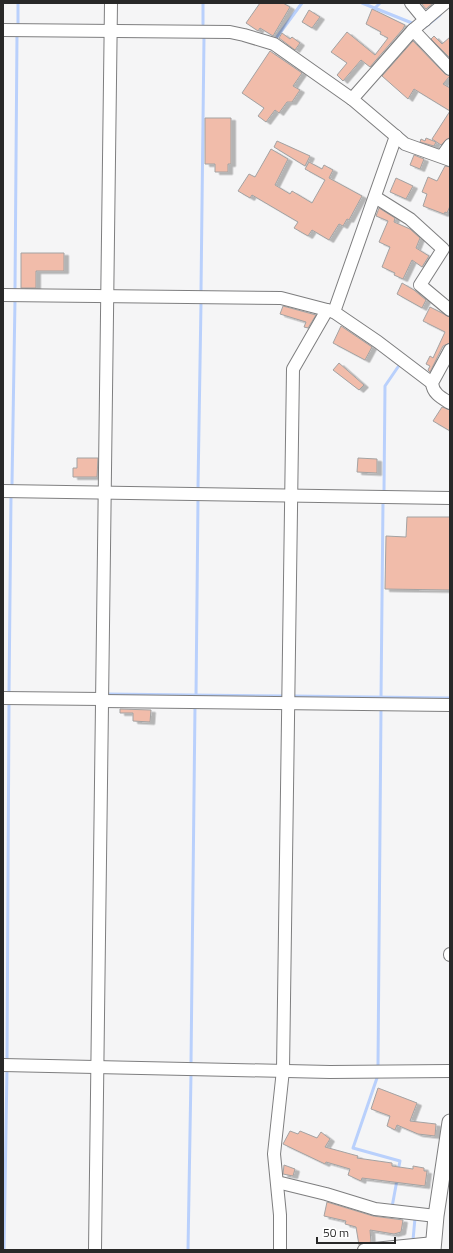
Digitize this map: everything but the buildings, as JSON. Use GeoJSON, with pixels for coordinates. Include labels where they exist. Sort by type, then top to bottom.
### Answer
{"type":"FeatureCollection","features":[{"type":"Feature","properties":{"kind":"street"},"geometry":{"type":"LineString","coordinates":[[95,1250],[111,3]]}},
{"type":"Feature","properties":{"kind":"street"},"geometry":{"type":"LineString","coordinates":[[411,3],[425,20]]}},
{"type":"Feature","properties":{"kind":"street"},"geometry":{"type":"LineString","coordinates":[[352,99],[413,30],[445,3]]}},
{"type":"Feature","properties":{"kind":"street"},"geometry":{"type":"LineString","coordinates":[[3,30],[230,32],[244,35],[274,44],[352,99],[405,144],[446,158],[450,144]]}},
{"type":"Feature","properties":{"kind":"street"},"geometry":{"type":"LineString","coordinates":[[413,30],[450,69]]}},
{"type":"Feature","properties":{"kind":"street"},"geometry":{"type":"LineString","coordinates":[[280,1250],[277,1182],[274,1154],[283,1070],[293,369],[331,311],[375,197],[396,136]]}},
{"type":"Feature","properties":{"kind":"street"},"geometry":{"type":"LineString","coordinates":[[375,197],[410,219],[443,249],[420,285],[450,310]]}},
{"type":"Feature","properties":{"kind":"street"},"geometry":{"type":"LineString","coordinates":[[3,295],[281,298],[298,301],[331,311],[378,342],[432,383]]}},
{"type":"Feature","properties":{"kind":"street"},"geometry":{"type":"LineString","coordinates":[[450,350],[432,383],[432,389],[439,396],[450,403]]}},
{"type":"Feature","properties":{"kind":"street"},"geometry":{"type":"LineString","coordinates":[[3,491],[105,491],[450,498]]}},
{"type":"Feature","properties":{"kind":"street"},"geometry":{"type":"LineString","coordinates":[[3,698],[288,698],[450,705]]}},
{"type":"Feature","properties":{"kind":"street"},"geometry":{"type":"LineString","coordinates":[[3,1065],[330,1072],[450,1071]]}},
{"type":"Feature","properties":{"kind":"street"},"geometry":{"type":"LineString","coordinates":[[364,1250],[433,1246],[450,1122]]}},
{"type":"Feature","properties":{"kind":"street"},"geometry":{"type":"LineString","coordinates":[[277,1182],[326,1194],[375,1209],[436,1216]]}},
{"type":"Feature","properties":{"kind":"waterway"},"geometry":{"type":"LineString","coordinates":[[18,3],[18,23]]}},
{"type":"Feature","properties":{"kind":"waterway"},"geometry":{"type":"LineString","coordinates":[[203,3],[203,24]]}},
{"type":"Feature","properties":{"kind":"waterway"},"geometry":{"type":"LineString","coordinates":[[277,37],[302,3]]}},
{"type":"Feature","properties":{"kind":"waterway"},"geometry":{"type":"LineString","coordinates":[[362,3],[412,23]]}},
{"type":"Feature","properties":{"kind":"waterway"},"geometry":{"type":"LineString","coordinates":[[374,9],[380,3]]}},
{"type":"Feature","properties":{"kind":"waterway"},"geometry":{"type":"LineString","coordinates":[[425,27],[440,15]]}},
{"type":"Feature","properties":{"kind":"waterway"},"geometry":{"type":"LineString","coordinates":[[15,289],[17,35]]}},
{"type":"Feature","properties":{"kind":"waterway"},"geometry":{"type":"LineString","coordinates":[[201,291],[204,37]]}},
{"type":"Feature","properties":{"kind":"waterway"},"geometry":{"type":"LineString","coordinates":[[12,484],[15,300]]}},
{"type":"Feature","properties":{"kind":"waterway"},"geometry":{"type":"LineString","coordinates":[[198,487],[201,303]]}},
{"type":"Feature","properties":{"kind":"waterway"},"geometry":{"type":"LineString","coordinates":[[384,490],[385,386],[400,364]]}},
{"type":"Feature","properties":{"kind":"waterway"},"geometry":{"type":"LineString","coordinates":[[9,694],[11,497]]}},
{"type":"Feature","properties":{"kind":"waterway"},"geometry":{"type":"LineString","coordinates":[[196,696],[198,500]]}},
{"type":"Feature","properties":{"kind":"waterway"},"geometry":{"type":"LineString","coordinates":[[381,699],[383,502]]}},
{"type":"Feature","properties":{"kind":"waterway"},"geometry":{"type":"LineString","coordinates":[[106,694],[286,696]]}},
{"type":"Feature","properties":{"kind":"waterway"},"geometry":{"type":"LineString","coordinates":[[292,696],[450,698]]}},
{"type":"Feature","properties":{"kind":"waterway"},"geometry":{"type":"LineString","coordinates":[[7,1060],[9,703]]}},
{"type":"Feature","properties":{"kind":"waterway"},"geometry":{"type":"LineString","coordinates":[[191,1063],[195,706]]}},
{"type":"Feature","properties":{"kind":"waterway"},"geometry":{"type":"LineString","coordinates":[[378,1066],[381,709]]}},
{"type":"Feature","properties":{"kind":"waterway"},"geometry":{"type":"LineString","coordinates":[[4,1250],[7,1069]]}},
{"type":"Feature","properties":{"kind":"waterway"},"geometry":{"type":"LineString","coordinates":[[188,1250],[191,1074]]}},
{"type":"Feature","properties":{"kind":"waterway"},"geometry":{"type":"LineString","coordinates":[[378,1075],[353,1148],[400,1161],[398,1171]]}},
{"type":"Feature","properties":{"kind":"waterway"},"geometry":{"type":"LineString","coordinates":[[393,1207],[397,1180]]}},
{"type":"Feature","properties":{"kind":"waterway"},"geometry":{"type":"LineString","coordinates":[[413,1240],[415,1218]]}}]}
